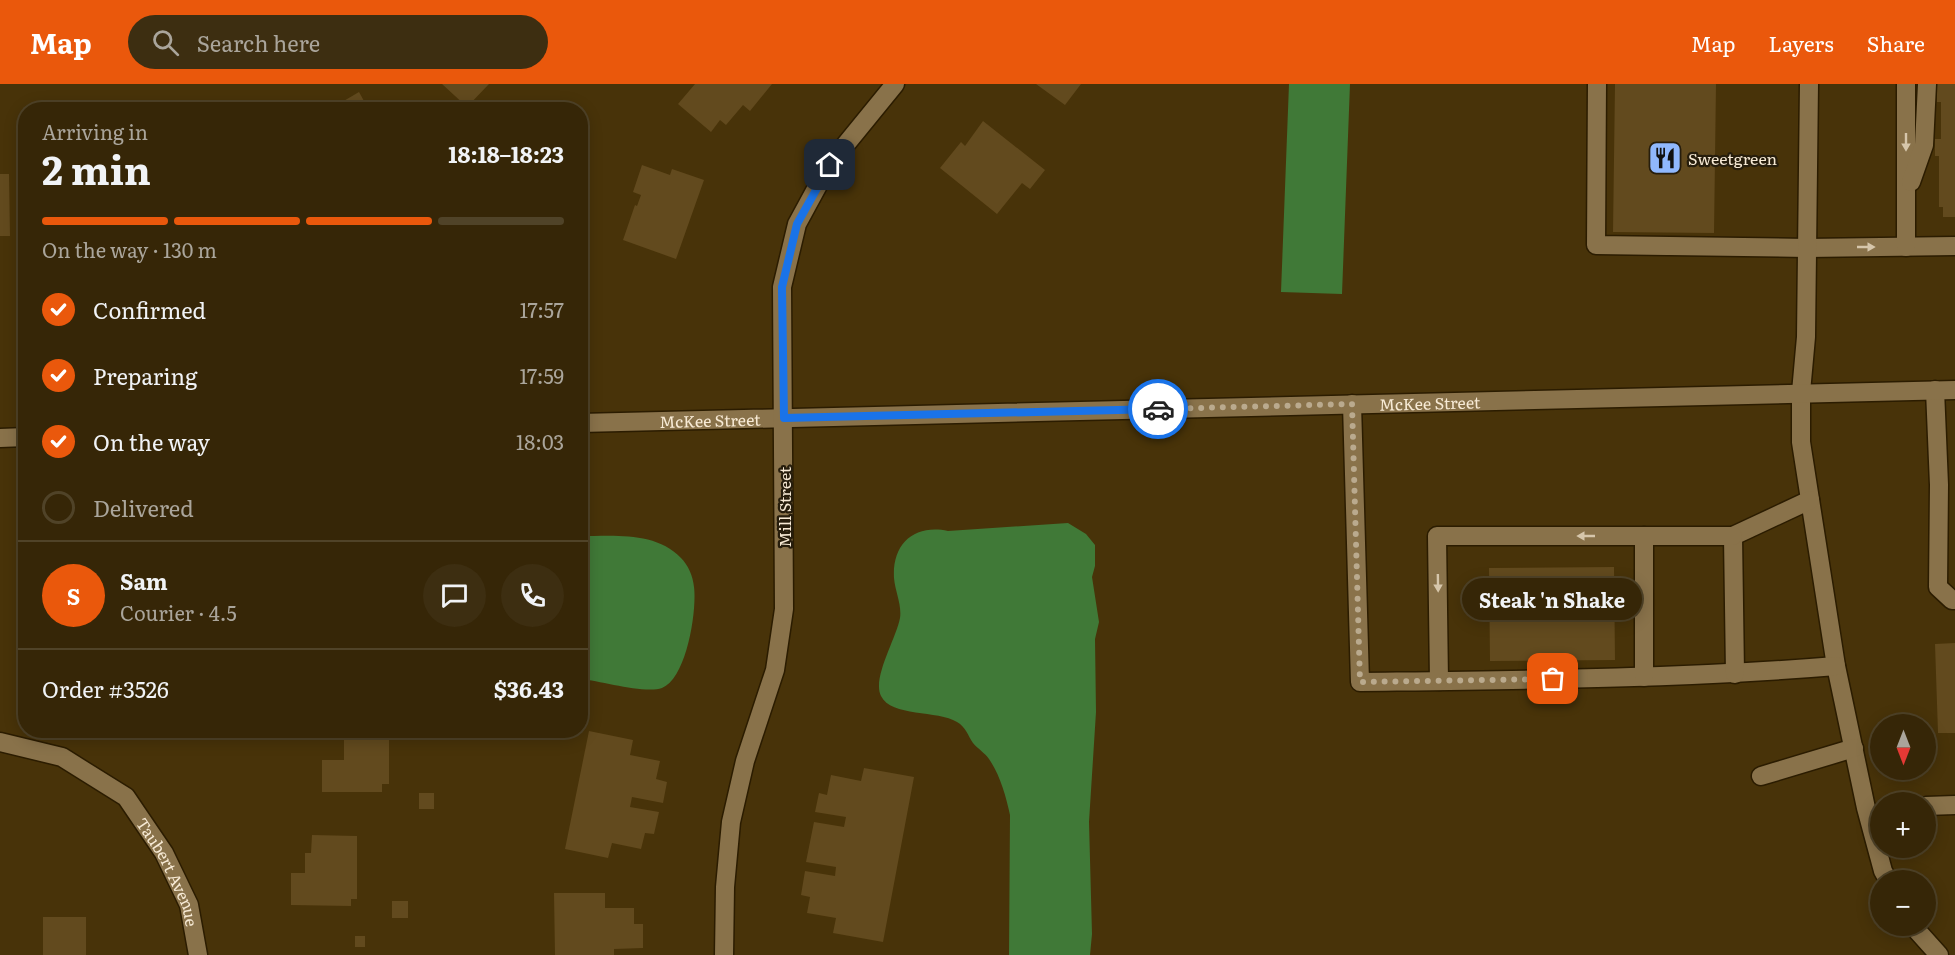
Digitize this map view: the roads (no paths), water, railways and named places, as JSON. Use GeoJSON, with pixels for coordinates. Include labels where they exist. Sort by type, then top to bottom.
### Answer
{"type":"FeatureCollection","features":[{"type":"Feature","properties":{"kind":"street","name":"Mill Street"},"geometry":{"type":"LineString","coordinates":[[724,955],[725,887],[731,822],[745,761],[775,670],[784,609],[782,287],[797,224],[830,165],[895,84]]}},
{"type":"Feature","properties":{"kind":"street"},"geometry":{"type":"LineString","coordinates":[[1597,84],[1596,245],[1807,248],[1955,246]]}},
{"type":"Feature","properties":{"kind":"street"},"geometry":{"type":"LineString","coordinates":[[1809,84],[1806,337],[1801,392],[1801,442],[1836,666],[1854,748],[1870,795]]}},
{"type":"Feature","properties":{"kind":"street"},"geometry":{"type":"LineString","coordinates":[[1906,84],[1906,247]]}},
{"type":"Feature","properties":{"kind":"street"},"geometry":{"type":"LineString","coordinates":[[1906,195],[1924,145],[1927,84]]}},
{"type":"Feature","properties":{"kind":"street"},"geometry":{"type":"LineString","coordinates":[[1935,390],[1947,485],[1938,587],[1952,600],[1955,600]]}},
{"type":"Feature","properties":{"kind":"street","name":"McKee Street"},"geometry":{"type":"LineString","coordinates":[[588,423],[1955,390]]}},
{"type":"Feature","properties":{"kind":"street"},"geometry":{"type":"LineString","coordinates":[[1352,404],[1360,682],[1735,674],[1836,666]]}},
{"type":"Feature","properties":{"kind":"street"},"geometry":{"type":"LineString","coordinates":[[0,438],[18,437]]}},
{"type":"Feature","properties":{"kind":"street"},"geometry":{"type":"LineString","coordinates":[[1439,681],[1437,536],[1732,536],[1810,500]]}},
{"type":"Feature","properties":{"kind":"street"},"geometry":{"type":"LineString","coordinates":[[1644,536],[1644,677]]}},
{"type":"Feature","properties":{"kind":"street"},"geometry":{"type":"LineString","coordinates":[[1732,536],[1735,674]]}},
{"type":"Feature","properties":{"kind":"street","name":"Taubert Avenue"},"geometry":{"type":"LineString","coordinates":[[0,742],[62,758],[126,797],[164,853],[189,905],[198,955]]}},
{"type":"Feature","properties":{"kind":"street"},"geometry":{"type":"LineString","coordinates":[[1761,776],[1854,748]]}},
{"type":"Feature","properties":{"kind":"street"},"geometry":{"type":"LineString","coordinates":[[1936,806],[1955,805]]}},
{"type":"Feature","properties":{"kind":"street"},"geometry":{"type":"LineString","coordinates":[[1922,936],[1939,955]]}},
{"type":"Feature","properties":{"kind":"place","name":"Sweetgreen"},"geometry":{"type":"Point","coordinates":[1665,158]}},
{"type":"Feature","properties":{"kind":"place","name":"Steak 'n Shake"},"geometry":{"type":"Point","coordinates":[1553,679]}}]}
